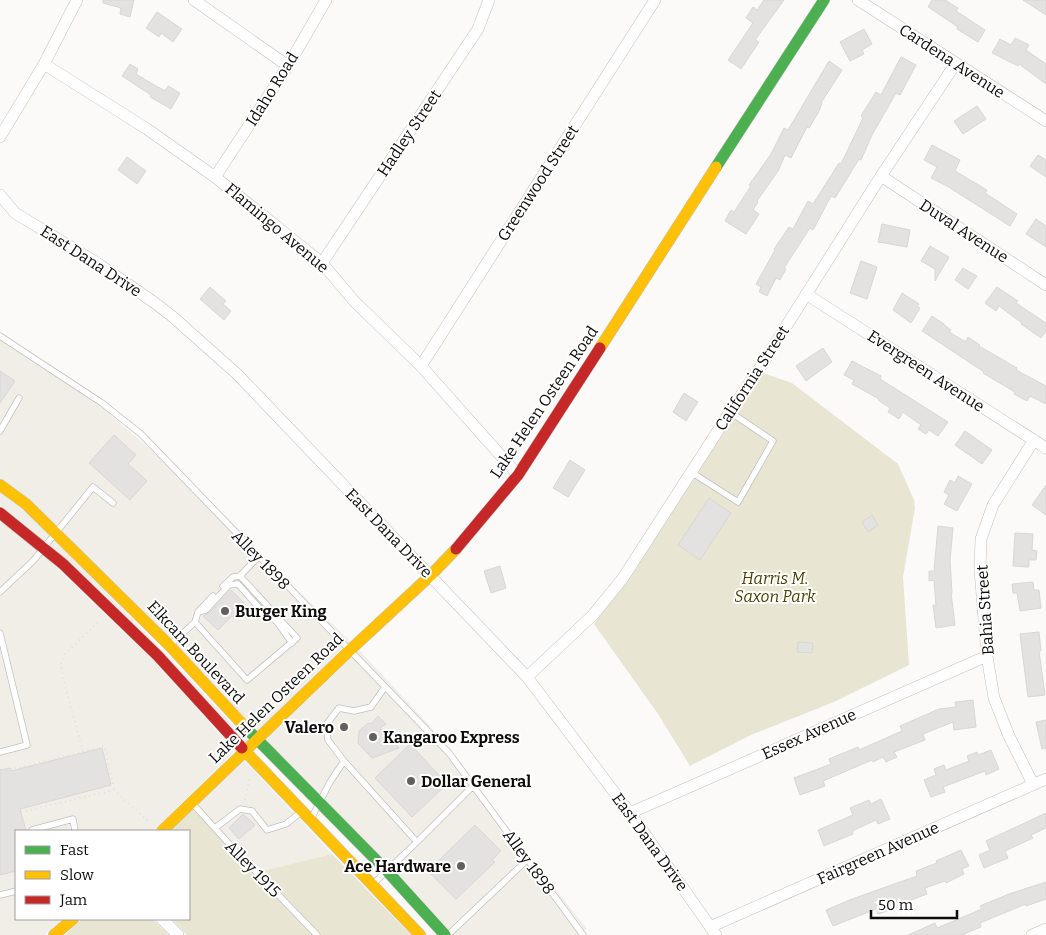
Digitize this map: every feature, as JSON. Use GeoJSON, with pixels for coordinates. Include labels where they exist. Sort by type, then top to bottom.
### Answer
{"type":"FeatureCollection","features":[{"type":"Feature","properties":{"kind":"street"},"geometry":{"type":"LineString","coordinates":[[0,137],[44,64],[77,0]]}},
{"type":"Feature","properties":{"kind":"street"},"geometry":{"type":"LineString","coordinates":[[194,0],[288,66]]}},
{"type":"Feature","properties":{"kind":"street","name":"Idaho Road"},"geometry":{"type":"LineString","coordinates":[[215,178],[288,66],[326,0]]}},
{"type":"Feature","properties":{"kind":"street","name":"Hadley Street"},"geometry":{"type":"LineString","coordinates":[[322,263],[478,29],[489,0]]}},
{"type":"Feature","properties":{"kind":"street","name":"Greenwood Street"},"geometry":{"type":"LineString","coordinates":[[421,366],[655,0]]}},
{"type":"Feature","properties":{"kind":"street","name":"Lake Helen Osteen Road"},"geometry":{"type":"LineString","coordinates":[[163,830],[349,650],[431,575],[462,543],[518,475],[824,0]]}},
{"type":"Feature","properties":{"kind":"street","name":"Cardena Avenue"},"geometry":{"type":"LineString","coordinates":[[858,0],[1046,121]]}},
{"type":"Feature","properties":{"kind":"street","name":"California Street"},"geometry":{"type":"LineString","coordinates":[[528,677],[593,615],[623,578],[730,412],[762,366],[881,176],[956,63]]}},
{"type":"Feature","properties":{"kind":"street","name":"Flamingo Avenue"},"geometry":{"type":"LineString","coordinates":[[44,64],[146,129],[215,178],[322,263],[354,301],[421,366],[518,475]]}},
{"type":"Feature","properties":{"kind":"street","name":"Duval Avenue"},"geometry":{"type":"LineString","coordinates":[[881,176],[1046,285]]}},
{"type":"Feature","properties":{"kind":"street","name":"East Dana Drive"},"geometry":{"type":"LineString","coordinates":[[0,195],[15,214],[97,263],[173,317],[236,374],[364,509],[431,575],[528,677],[630,813],[713,931]]}},
{"type":"Feature","properties":{"kind":"street","name":"Evergreen Avenue"},"geometry":{"type":"LineString","coordinates":[[806,294],[1046,448]]}},
{"type":"Feature","properties":{"kind":"street","name":"Bahia Street"},"geometry":{"type":"LineString","coordinates":[[1033,784],[994,698],[987,656],[980,570],[981,539],[994,505],[1034,440]]}},
{"type":"Feature","properties":{"kind":"street","name":"Elkcam Boulevard"},"geometry":{"type":"LineString","coordinates":[[0,485],[26,504],[169,645],[244,727],[386,871],[446,935]]}},
{"type":"Feature","properties":{"kind":"street","name":"Elkcam Boulevard"},"geometry":{"type":"LineString","coordinates":[[0,513],[44,547],[158,656],[244,752],[420,935]]}},
{"type":"Feature","properties":{"kind":"street","name":"Essex Avenue"},"geometry":{"type":"LineString","coordinates":[[630,813],[987,656]]}},
{"type":"Feature","properties":{"kind":"street","name":"Fairgreen Avenue"},"geometry":{"type":"LineString","coordinates":[[713,931],[1046,778]]}},
{"type":"Feature","properties":{"kind":"street"},"geometry":{"type":"LineString","coordinates":[[54,935],[72,920]]}},
{"type":"Feature","properties":{"kind":"street"},"geometry":{"type":"LineString","coordinates":[[163,920],[178,935]]}},
{"type":"Feature","properties":{"kind":"street"},"geometry":{"type":"LineString","coordinates":[[1032,935],[1046,929]]}},
{"type":"Feature","properties":{"kind":"lane","name":"Alley 1898"},"geometry":{"type":"LineString","coordinates":[[0,336],[102,403],[141,434],[449,753],[583,935]]}},
{"type":"Feature","properties":{"kind":"lane"},"geometry":{"type":"LineString","coordinates":[[0,431],[19,398]]}},
{"type":"Feature","properties":{"kind":"lane"},"geometry":{"type":"LineString","coordinates":[[691,472],[738,502],[773,442],[730,412]]}},
{"type":"Feature","properties":{"kind":"lane"},"geometry":{"type":"LineString","coordinates":[[0,592],[33,561],[93,487],[113,502]]}},
{"type":"Feature","properties":{"kind":"lane"},"geometry":{"type":"LineString","coordinates":[[158,656],[194,622],[198,612],[233,577],[240,576],[258,557]]}},
{"type":"Feature","properties":{"kind":"lane"},"geometry":{"type":"LineString","coordinates":[[194,622],[247,680],[297,638],[240,576]]}},
{"type":"Feature","properties":{"kind":"lane"},"geometry":{"type":"LineString","coordinates":[[198,612],[206,610],[230,585],[238,584],[261,610],[277,622],[292,643]]}},
{"type":"Feature","properties":{"kind":"lane"},"geometry":{"type":"LineString","coordinates":[[0,633],[27,745],[0,752]]}},
{"type":"Feature","properties":{"kind":"lane"},"geometry":{"type":"LineString","coordinates":[[385,687],[370,707],[354,711],[339,708],[326,725],[328,740],[344,761],[417,842]]}},
{"type":"Feature","properties":{"kind":"lane"},"geometry":{"type":"LineString","coordinates":[[310,821],[330,782],[344,761]]}},
{"type":"Feature","properties":{"kind":"lane"},"geometry":{"type":"LineString","coordinates":[[371,885],[473,786]]}},
{"type":"Feature","properties":{"kind":"lane","name":"Alley 1915"},"geometry":{"type":"LineString","coordinates":[[191,801],[317,935]]}},
{"type":"Feature","properties":{"kind":"lane"},"geometry":{"type":"LineString","coordinates":[[215,828],[240,809],[252,811],[267,830],[286,824],[302,812]]}},
{"type":"Feature","properties":{"kind":"lane"},"geometry":{"type":"LineString","coordinates":[[32,830],[73,819],[75,830]]}},
{"type":"Feature","properties":{"kind":"lane"},"geometry":{"type":"LineString","coordinates":[[446,935],[527,860]]}},
{"type":"Feature","properties":{"kind":"lane"},"geometry":{"type":"LineString","coordinates":[[0,895],[15,891]]}},
{"type":"Feature","properties":{"kind":"path"},"geometry":{"type":"LineString","coordinates":[[83,751],[64,682],[62,660],[65,654],[98,622]]}},
{"type":"Feature","properties":{"kind":"path"},"geometry":{"type":"LineString","coordinates":[[10,770],[104,746],[114,790],[148,820]]}},
{"type":"Feature","properties":{"kind":"path"},"geometry":{"type":"LineString","coordinates":[[245,800],[250,772]]}},
{"type":"Feature","properties":{"kind":"path"},"geometry":{"type":"LineString","coordinates":[[26,811],[114,790]]}},
{"type":"Feature","properties":{"kind":"shaded area"},"geometry":{"type":"Polygon","coordinates":[[[0,337],[82,390],[170,467],[350,641],[257,731],[0,478],[0,337]]]}},
{"type":"Feature","properties":{"kind":"shaded area"},"geometry":{"type":"Polygon","coordinates":[[[0,493],[21,508],[89,574],[248,740],[245,742],[0,505],[0,493]]]}},
{"type":"Feature","properties":{"kind":"shaded area"},"geometry":{"type":"Polygon","coordinates":[[[0,521],[40,552],[153,660],[235,751],[154,830],[15,830],[15,920],[63,920],[44,935],[0,935],[0,521]]]}},
{"type":"Feature","properties":{"kind":"shaded area"},"geometry":{"type":"Polygon","coordinates":[[[359,650],[430,726],[429,728],[587,929],[580,935],[453,935],[392,867],[266,740],[359,650]]]}},
{"type":"Feature","properties":{"kind":"shaded area"},"geometry":{"type":"Polygon","coordinates":[[[244,760],[332,854],[258,872],[195,806],[244,760]]]}},
{"type":"Feature","properties":{"kind":"green space","name":"Harris M. Saxon Park"},"geometry":{"type":"Polygon","coordinates":[[[763,373],[792,383],[898,464],[914,500],[915,508],[903,577],[909,665],[834,702],[751,735],[690,766],[658,714],[594,624],[645,552],[763,373]]]}},
{"type":"Feature","properties":{"kind":"green space"},"geometry":{"type":"Polygon","coordinates":[[[195,806],[258,872],[332,854],[411,935],[187,935],[172,920],[190,920],[190,830],[171,830],[195,806]]]}},
{"type":"Feature","properties":{"kind":"green space"},"geometry":{"type":"Polygon","coordinates":[[[81,920],[154,920],[169,935],[65,935],[81,920]]]}},
{"type":"Feature","properties":{"kind":"building"},"geometry":{"type":"Polygon","coordinates":[[[103,0],[134,0],[130,17],[120,14],[121,8],[103,3],[103,0]]]}},
{"type":"Feature","properties":{"kind":"building"},"geometry":{"type":"Polygon","coordinates":[[[764,0],[784,0],[755,40],[759,42],[741,69],[728,60],[753,23],[746,18],[753,7],[757,10],[764,0]]]}},
{"type":"Feature","properties":{"kind":"building"},"geometry":{"type":"Polygon","coordinates":[[[932,0],[945,0],[958,8],[956,11],[985,30],[978,42],[928,7],[932,0]]]}},
{"type":"Feature","properties":{"kind":"building"},"geometry":{"type":"Polygon","coordinates":[[[1023,0],[1046,0],[1046,15],[1023,0]]]}},
{"type":"Feature","properties":{"kind":"building"},"geometry":{"type":"Polygon","coordinates":[[[157,12],[182,29],[173,42],[161,33],[159,37],[146,28],[157,12]]]}},
{"type":"Feature","properties":{"kind":"building"},"geometry":{"type":"Polygon","coordinates":[[[864,29],[872,44],[862,50],[864,54],[850,61],[840,42],[864,29]]]}},
{"type":"Feature","properties":{"kind":"building"},"geometry":{"type":"Polygon","coordinates":[[[1015,38],[1029,45],[1026,50],[1046,64],[1046,84],[1019,64],[1018,66],[992,53],[1000,39],[1011,45],[1015,38]]]}},
{"type":"Feature","properties":{"kind":"building"},"geometry":{"type":"Polygon","coordinates":[[[901,57],[916,65],[900,95],[896,93],[872,135],[861,160],[859,159],[835,198],[831,196],[813,230],[810,228],[784,268],[786,269],[780,280],[776,278],[767,296],[759,292],[761,287],[756,284],[774,249],[789,227],[793,229],[808,201],[813,204],[839,163],[841,164],[863,118],[861,116],[876,92],[881,95],[901,57]]]}},
{"type":"Feature","properties":{"kind":"building"},"geometry":{"type":"Polygon","coordinates":[[[829,61],[842,70],[821,103],[818,113],[809,128],[807,127],[791,158],[785,155],[778,171],[757,201],[753,210],[759,214],[746,234],[725,221],[731,210],[734,212],[751,186],[749,185],[771,154],[784,128],[788,130],[829,61]]]}},
{"type":"Feature","properties":{"kind":"building"},"geometry":{"type":"Polygon","coordinates":[[[130,64],[138,69],[136,74],[156,86],[165,91],[168,86],[180,93],[171,109],[150,97],[151,95],[122,76],[130,64]]]}},
{"type":"Feature","properties":{"kind":"building"},"geometry":{"type":"Polygon","coordinates":[[[977,106],[986,119],[963,134],[954,121],[977,106]]]}},
{"type":"Feature","properties":{"kind":"building"},"geometry":{"type":"Polygon","coordinates":[[[932,145],[960,160],[955,171],[987,190],[985,193],[1017,214],[1010,226],[931,178],[937,167],[924,160],[932,145]]]}},
{"type":"Feature","properties":{"kind":"building"},"geometry":{"type":"Polygon","coordinates":[[[1038,155],[1046,160],[1046,177],[1030,166],[1038,155]]]}},
{"type":"Feature","properties":{"kind":"building"},"geometry":{"type":"Polygon","coordinates":[[[127,157],[146,171],[137,184],[118,170],[127,157]]]}},
{"type":"Feature","properties":{"kind":"building"},"geometry":{"type":"Polygon","coordinates":[[[1036,219],[1046,226],[1046,247],[1026,234],[1036,219]]]}},
{"type":"Feature","properties":{"kind":"building"},"geometry":{"type":"Polygon","coordinates":[[[882,224],[910,230],[907,247],[878,242],[882,224]]]}},
{"type":"Feature","properties":{"kind":"building"},"geometry":{"type":"Polygon","coordinates":[[[930,246],[949,257],[935,281],[935,269],[921,261],[930,246]]]}},
{"type":"Feature","properties":{"kind":"building"},"geometry":{"type":"Polygon","coordinates":[[[861,261],[877,267],[867,299],[850,293],[861,261]]]}},
{"type":"Feature","properties":{"kind":"building"},"geometry":{"type":"Polygon","coordinates":[[[963,268],[977,276],[968,289],[955,280],[963,268]]]}},
{"type":"Feature","properties":{"kind":"building"},"geometry":{"type":"Polygon","coordinates":[[[210,287],[226,301],[223,304],[231,311],[224,320],[200,299],[210,287]]]}},
{"type":"Feature","properties":{"kind":"building"},"geometry":{"type":"Polygon","coordinates":[[[997,287],[1018,301],[1016,303],[1046,323],[1046,331],[1041,338],[999,306],[996,311],[985,303],[997,287]]]}},
{"type":"Feature","properties":{"kind":"building"},"geometry":{"type":"Polygon","coordinates":[[[902,293],[919,304],[917,306],[920,308],[911,323],[893,310],[902,293]]]}},
{"type":"Feature","properties":{"kind":"building"},"geometry":{"type":"Polygon","coordinates":[[[932,316],[951,330],[949,332],[966,342],[968,337],[979,346],[1017,368],[1016,370],[1046,386],[1046,404],[1030,396],[1027,401],[1014,394],[1015,392],[983,373],[922,331],[932,316]]]}},
{"type":"Feature","properties":{"kind":"building"},"geometry":{"type":"Polygon","coordinates":[[[823,348],[832,362],[806,381],[796,366],[823,348]]]}},
{"type":"Feature","properties":{"kind":"building"},"geometry":{"type":"Polygon","coordinates":[[[852,361],[881,376],[880,379],[948,422],[938,436],[929,430],[926,434],[918,429],[921,425],[903,412],[899,419],[888,412],[890,408],[879,399],[852,384],[854,380],[844,375],[852,361]]]}},
{"type":"Feature","properties":{"kind":"building"},"geometry":{"type":"Polygon","coordinates":[[[0,371],[15,381],[0,403],[0,371]]]}},
{"type":"Feature","properties":{"kind":"building"},"geometry":{"type":"Polygon","coordinates":[[[684,393],[698,402],[686,421],[673,412],[684,393]]]}},
{"type":"Feature","properties":{"kind":"building"},"geometry":{"type":"Polygon","coordinates":[[[965,431],[992,450],[982,464],[955,445],[965,431]]]}},
{"type":"Feature","properties":{"kind":"building"},"geometry":{"type":"Polygon","coordinates":[[[114,435],[136,455],[128,464],[147,481],[130,500],[89,463],[114,435]]]}},
{"type":"Feature","properties":{"kind":"building"},"geometry":{"type":"Polygon","coordinates":[[[570,460],[585,470],[568,497],[553,488],[570,460]]]}},
{"type":"Feature","properties":{"kind":"building"},"geometry":{"type":"Polygon","coordinates":[[[958,476],[972,484],[957,511],[944,504],[949,495],[944,492],[950,480],[955,483],[958,476]]]}},
{"type":"Feature","properties":{"kind":"building"},"geometry":{"type":"Polygon","coordinates":[[[1046,485],[1046,515],[1032,505],[1046,485]]]}},
{"type":"Feature","properties":{"kind":"building"},"geometry":{"type":"Polygon","coordinates":[[[709,498],[731,513],[700,560],[678,545],[709,498]]]}},
{"type":"Feature","properties":{"kind":"building"},"geometry":{"type":"Polygon","coordinates":[[[872,515],[878,525],[868,532],[862,522],[872,515]]]}},
{"type":"Feature","properties":{"kind":"building"},"geometry":{"type":"Polygon","coordinates":[[[938,526],[953,528],[950,560],[951,593],[955,625],[936,628],[933,605],[936,605],[934,580],[929,581],[929,571],[934,571],[938,526]]]}},
{"type":"Feature","properties":{"kind":"building"},"geometry":{"type":"Polygon","coordinates":[[[1015,533],[1033,534],[1032,550],[1037,551],[1036,560],[1029,560],[1029,567],[1013,566],[1015,533]]]}},
{"type":"Feature","properties":{"kind":"building"},"geometry":{"type":"Polygon","coordinates":[[[500,566],[506,588],[491,593],[484,571],[500,566]]]}},
{"type":"Feature","properties":{"kind":"building"},"geometry":{"type":"Polygon","coordinates":[[[1033,582],[1034,590],[1039,590],[1041,608],[1020,611],[1017,593],[1013,593],[1012,584],[1033,582]]]}},
{"type":"Feature","properties":{"kind":"building","name":"Burger King"},"geometry":{"type":"Polygon","coordinates":[[[231,590],[247,606],[235,619],[232,616],[218,630],[203,616],[209,613],[231,590]]]}},
{"type":"Feature","properties":{"kind":"building"},"geometry":{"type":"Polygon","coordinates":[[[1039,632],[1041,651],[1039,651],[1045,695],[1028,697],[1020,634],[1039,632]]]}},
{"type":"Feature","properties":{"kind":"building"},"geometry":{"type":"Polygon","coordinates":[[[798,642],[813,643],[812,653],[797,652],[798,642]]]}},
{"type":"Feature","properties":{"kind":"building"},"geometry":{"type":"Polygon","coordinates":[[[973,700],[976,727],[954,730],[953,722],[923,734],[925,740],[894,752],[897,757],[886,762],[883,757],[873,762],[872,760],[823,781],[825,786],[800,795],[794,778],[831,764],[829,759],[858,747],[859,750],[902,731],[900,726],[939,709],[956,707],[955,702],[973,700]]]}},
{"type":"Feature","properties":{"kind":"building","name":"Kangaroo Express"},"geometry":{"type":"Polygon","coordinates":[[[378,716],[386,724],[380,728],[399,748],[372,758],[358,743],[359,731],[368,723],[371,724],[378,716]]]}},
{"type":"Feature","properties":{"kind":"building"},"geometry":{"type":"Polygon","coordinates":[[[1046,720],[1046,748],[1042,749],[1036,722],[1046,720]]]}},
{"type":"Feature","properties":{"kind":"building","name":"Dollar General"},"geometry":{"type":"Polygon","coordinates":[[[410,744],[447,784],[412,817],[375,778],[410,744]]]}},
{"type":"Feature","properties":{"kind":"building"},"geometry":{"type":"Polygon","coordinates":[[[102,748],[111,785],[20,809],[26,830],[15,830],[15,871],[0,875],[0,770],[10,768],[11,771],[102,748]]]}},
{"type":"Feature","properties":{"kind":"building"},"geometry":{"type":"Polygon","coordinates":[[[991,750],[999,769],[986,775],[985,771],[943,787],[945,792],[931,797],[924,780],[936,775],[934,769],[944,765],[946,770],[969,761],[967,756],[977,752],[978,755],[991,750]]]}},
{"type":"Feature","properties":{"kind":"building"},"geometry":{"type":"Polygon","coordinates":[[[881,799],[890,819],[878,824],[876,820],[852,831],[853,834],[824,846],[818,830],[853,815],[850,808],[869,800],[871,804],[881,799]]]}},
{"type":"Feature","properties":{"kind":"building"},"geometry":{"type":"Polygon","coordinates":[[[1046,813],[1046,828],[1031,835],[1033,838],[1005,851],[1008,858],[984,868],[979,855],[990,850],[986,841],[1046,813]]]}},
{"type":"Feature","properties":{"kind":"building"},"geometry":{"type":"Polygon","coordinates":[[[243,814],[255,825],[239,839],[229,828],[243,814]]]}},
{"type":"Feature","properties":{"kind":"building","name":"Ace Hardware"},"geometry":{"type":"Polygon","coordinates":[[[475,825],[501,851],[492,860],[495,862],[456,899],[428,871],[475,825]]]}},
{"type":"Feature","properties":{"kind":"building"},"geometry":{"type":"Polygon","coordinates":[[[961,850],[969,866],[962,869],[964,874],[946,883],[945,881],[925,888],[927,894],[901,904],[902,906],[878,914],[876,909],[833,926],[826,910],[917,876],[916,871],[937,863],[936,861],[961,850]]]}},
{"type":"Feature","properties":{"kind":"building"},"geometry":{"type":"Polygon","coordinates":[[[1046,882],[1046,899],[1026,906],[1026,904],[980,923],[981,927],[962,935],[908,935],[935,923],[937,928],[982,909],[980,906],[1046,882]]]}},
{"type":"Feature","properties":{"kind":"traffic: fast"},"geometry":{"type":"LineString","coordinates":[[716,167],[824,0]]}},
{"type":"Feature","properties":{"kind":"traffic: fast"},"geometry":{"type":"LineString","coordinates":[[244,726],[387,871],[445,935]]}},
{"type":"Feature","properties":{"kind":"traffic: slow"},"geometry":{"type":"LineString","coordinates":[[600,348],[716,167]]}},
{"type":"Feature","properties":{"kind":"traffic: slow"},"geometry":{"type":"LineString","coordinates":[[0,485],[26,504],[169,645],[244,726]]}},
{"type":"Feature","properties":{"kind":"traffic: slow"},"geometry":{"type":"LineString","coordinates":[[163,830],[456,549]]}},
{"type":"Feature","properties":{"kind":"traffic: slow"},"geometry":{"type":"LineString","coordinates":[[242,748],[420,935]]}},
{"type":"Feature","properties":{"kind":"traffic: slow"},"geometry":{"type":"LineString","coordinates":[[54,935],[72,920]]}},
{"type":"Feature","properties":{"kind":"traffic: jam"},"geometry":{"type":"LineString","coordinates":[[456,549],[518,475],[600,348]]}},
{"type":"Feature","properties":{"kind":"traffic: jam"},"geometry":{"type":"LineString","coordinates":[[0,513],[63,564],[158,656],[242,748]]}},
{"type":"Feature","properties":{"kind":"place","name":"Burger King"},"geometry":{"type":"Point","coordinates":[225,611]}},
{"type":"Feature","properties":{"kind":"place","name":"Valero"},"geometry":{"type":"Point","coordinates":[344,727]}},
{"type":"Feature","properties":{"kind":"place","name":"Kangaroo Express"},"geometry":{"type":"Point","coordinates":[373,737]}},
{"type":"Feature","properties":{"kind":"place","name":"Dollar General"},"geometry":{"type":"Point","coordinates":[411,781]}},
{"type":"Feature","properties":{"kind":"place","name":"Ace Hardware"},"geometry":{"type":"Point","coordinates":[461,866]}}]}
